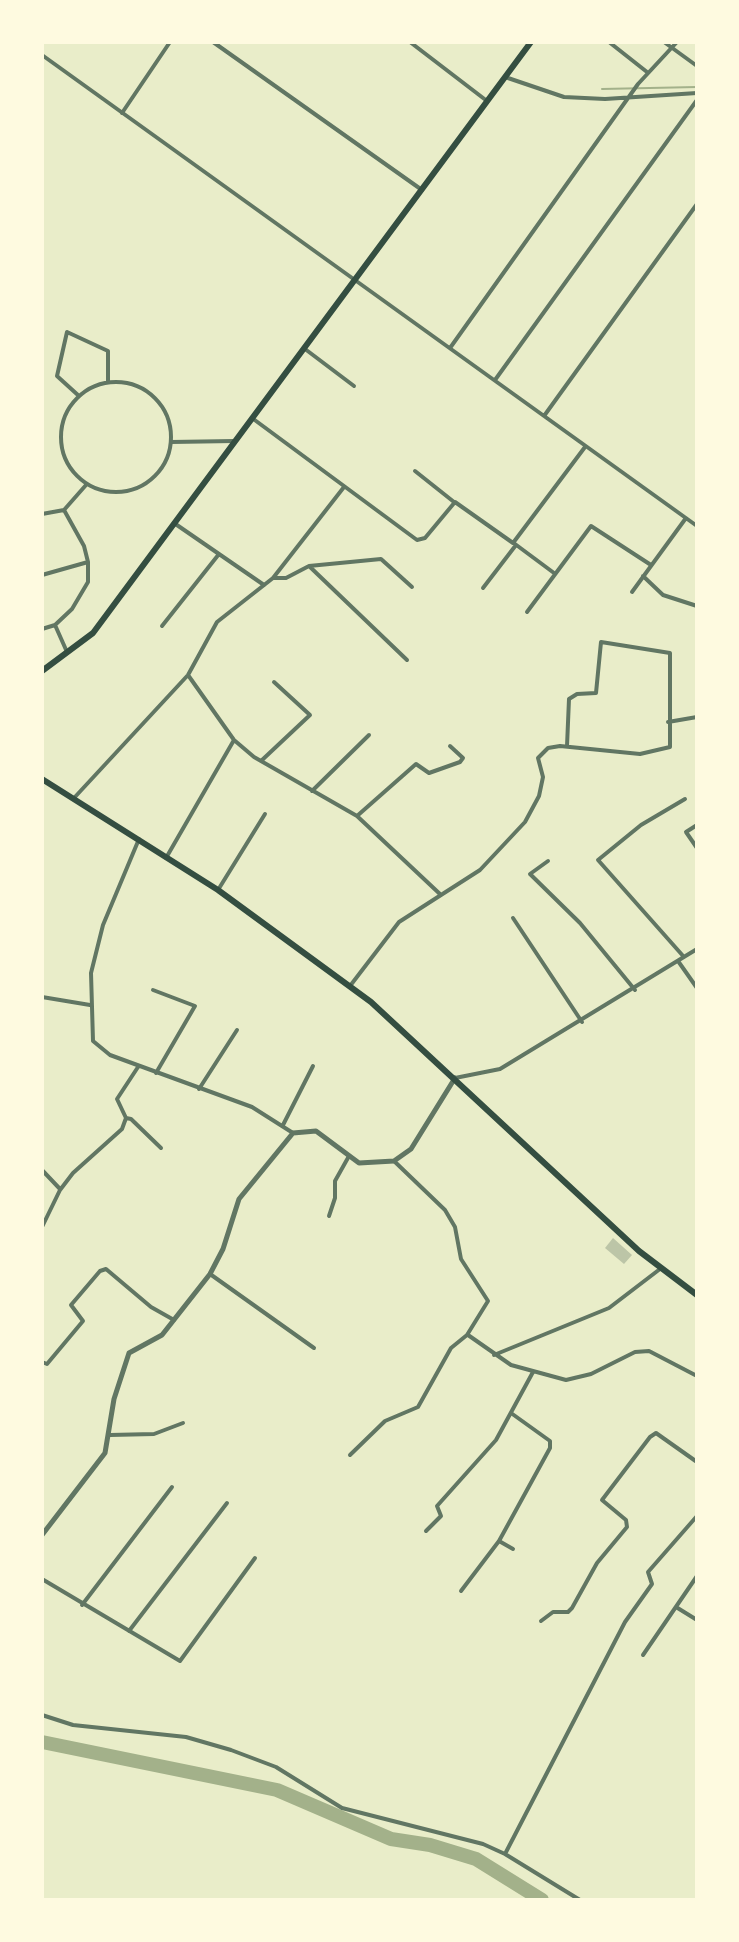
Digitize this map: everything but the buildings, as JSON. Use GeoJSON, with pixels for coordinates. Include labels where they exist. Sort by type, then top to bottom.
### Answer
{"type":"FeatureCollection","features":[{"type":"Feature","properties":{"kind":"main road"},"geometry":{"type":"LineString","coordinates":[[42,671],[93,633],[531,42]]}},
{"type":"Feature","properties":{"kind":"main road"},"geometry":{"type":"LineString","coordinates":[[42,779],[218,890],[350,986],[455,1078],[660,1269],[697,1295]]}},
{"type":"Feature","properties":{"kind":"street"},"geometry":{"type":"LineString","coordinates":[[122,113],[170,42]]}},
{"type":"Feature","properties":{"kind":"street"},"geometry":{"type":"LineString","coordinates":[[213,42],[422,190]]}},
{"type":"Feature","properties":{"kind":"street"},"geometry":{"type":"LineString","coordinates":[[410,42],[487,101]]}},
{"type":"Feature","properties":{"kind":"street"},"geometry":{"type":"LineString","coordinates":[[609,42],[647,72]]}},
{"type":"Feature","properties":{"kind":"street"},"geometry":{"type":"LineString","coordinates":[[664,42],[697,66]]}},
{"type":"Feature","properties":{"kind":"street"},"geometry":{"type":"LineString","coordinates":[[450,348],[638,84],[677,42]]}},
{"type":"Feature","properties":{"kind":"street"},"geometry":{"type":"LineString","coordinates":[[42,55],[697,526]]}},
{"type":"Feature","properties":{"kind":"street"},"geometry":{"type":"LineString","coordinates":[[505,77],[564,97],[605,99],[633,93],[697,93]]}},
{"type":"Feature","properties":{"kind":"street"},"geometry":{"type":"LineString","coordinates":[[495,381],[697,100]]}},
{"type":"Feature","properties":{"kind":"street"},"geometry":{"type":"LineString","coordinates":[[544,416],[697,204]]}},
{"type":"Feature","properties":{"kind":"street"},"geometry":{"type":"LineString","coordinates":[[79,396],[57,376],[67,332],[108,351],[108,382]]}},
{"type":"Feature","properties":{"kind":"street"},"geometry":{"type":"LineString","coordinates":[[304,349],[354,386]]}},
{"type":"Feature","properties":{"kind":"street"},"geometry":{"type":"LineString","coordinates":[[108,382],[122,382],[149,392],[166,414],[171,442],[159,472],[133,490],[109,492],[86,485],[75,476],[61,450],[62,420],[79,396],[108,382]]}},
{"type":"Feature","properties":{"kind":"street"},"geometry":{"type":"LineString","coordinates":[[252,418],[417,540],[425,538],[455,502]]}},
{"type":"Feature","properties":{"kind":"street"},"geometry":{"type":"LineString","coordinates":[[171,442],[234,441]]}},
{"type":"Feature","properties":{"kind":"street"},"geometry":{"type":"LineString","coordinates":[[483,588],[585,447]]}},
{"type":"Feature","properties":{"kind":"street"},"geometry":{"type":"LineString","coordinates":[[415,471],[554,573]]}},
{"type":"Feature","properties":{"kind":"street"},"geometry":{"type":"LineString","coordinates":[[42,514],[64,510],[86,485]]}},
{"type":"Feature","properties":{"kind":"street"},"geometry":{"type":"LineString","coordinates":[[74,798],[188,675],[217,622],[273,578],[344,487]]}},
{"type":"Feature","properties":{"kind":"street"},"geometry":{"type":"LineString","coordinates":[[42,629],[55,625],[72,609],[88,582],[88,562],[64,510]]}},
{"type":"Feature","properties":{"kind":"street"},"geometry":{"type":"LineString","coordinates":[[632,592],[686,518]]}},
{"type":"Feature","properties":{"kind":"street"},"geometry":{"type":"LineString","coordinates":[[174,523],[264,585]]}},
{"type":"Feature","properties":{"kind":"street"},"geometry":{"type":"LineString","coordinates":[[527,612],[591,526],[651,565]]}},
{"type":"Feature","properties":{"kind":"street"},"geometry":{"type":"LineString","coordinates":[[162,626],[219,554]]}},
{"type":"Feature","properties":{"kind":"street"},"geometry":{"type":"LineString","coordinates":[[273,578],[286,578],[309,566],[324,567],[381,559],[412,587]]}},
{"type":"Feature","properties":{"kind":"street"},"geometry":{"type":"LineString","coordinates":[[42,575],[88,562]]}},
{"type":"Feature","properties":{"kind":"street"},"geometry":{"type":"LineString","coordinates":[[309,566],[407,660]]}},
{"type":"Feature","properties":{"kind":"street"},"geometry":{"type":"LineString","coordinates":[[643,576],[663,595],[697,606]]}},
{"type":"Feature","properties":{"kind":"street"},"geometry":{"type":"LineString","coordinates":[[55,625],[68,654]]}},
{"type":"Feature","properties":{"kind":"street"},"geometry":{"type":"LineString","coordinates":[[350,986],[399,922],[480,870],[525,822],[539,796],[543,777],[538,758],[548,748],[567,746],[640,754],[670,747],[672,742],[667,722],[670,653],[606,640],[599,646],[596,693],[577,694],[569,699],[567,746]]}},
{"type":"Feature","properties":{"kind":"street"},"geometry":{"type":"LineString","coordinates":[[188,675],[234,740],[261,761],[357,816],[441,895]]}},
{"type":"Feature","properties":{"kind":"street"},"geometry":{"type":"LineString","coordinates":[[261,761],[310,715],[274,682]]}},
{"type":"Feature","properties":{"kind":"street"},"geometry":{"type":"LineString","coordinates":[[667,722],[697,717]]}},
{"type":"Feature","properties":{"kind":"street"},"geometry":{"type":"LineString","coordinates":[[312,791],[369,735]]}},
{"type":"Feature","properties":{"kind":"street"},"geometry":{"type":"LineString","coordinates":[[166,858],[234,740]]}},
{"type":"Feature","properties":{"kind":"street"},"geometry":{"type":"LineString","coordinates":[[357,816],[416,764],[429,773],[460,762],[463,758],[450,746]]}},
{"type":"Feature","properties":{"kind":"street"},"geometry":{"type":"LineString","coordinates":[[684,957],[598,860],[641,825],[685,799]]}},
{"type":"Feature","properties":{"kind":"street"},"geometry":{"type":"LineString","coordinates":[[218,890],[265,814]]}},
{"type":"Feature","properties":{"kind":"street"},"geometry":{"type":"LineString","coordinates":[[697,825],[686,832],[697,848]]}},
{"type":"Feature","properties":{"kind":"street"},"geometry":{"type":"LineString","coordinates":[[139,839],[96,949],[91,973],[93,1041],[100,1050],[138,1067],[252,1107],[293,1133],[316,1131],[359,1163],[394,1161],[411,1149],[455,1078],[500,1069],[635,990],[697,949]]}},
{"type":"Feature","properties":{"kind":"street"},"geometry":{"type":"LineString","coordinates":[[548,861],[530,874],[580,923],[635,990]]}},
{"type":"Feature","properties":{"kind":"street"},"geometry":{"type":"LineString","coordinates":[[513,918],[582,1022]]}},
{"type":"Feature","properties":{"kind":"street"},"geometry":{"type":"LineString","coordinates":[[678,961],[697,988]]}},
{"type":"Feature","properties":{"kind":"street"},"geometry":{"type":"LineString","coordinates":[[153,990],[194,1003],[195,1006],[156,1073]]}},
{"type":"Feature","properties":{"kind":"street"},"geometry":{"type":"LineString","coordinates":[[42,997],[90,1005]]}},
{"type":"Feature","properties":{"kind":"street"},"geometry":{"type":"LineString","coordinates":[[199,1089],[237,1030]]}},
{"type":"Feature","properties":{"kind":"street"},"geometry":{"type":"LineString","coordinates":[[283,1125],[313,1066]]}},
{"type":"Feature","properties":{"kind":"street"},"geometry":{"type":"LineString","coordinates":[[42,1227],[60,1190],[73,1173],[122,1129],[126,1118],[117,1099],[138,1067]]}},
{"type":"Feature","properties":{"kind":"street"},"geometry":{"type":"LineString","coordinates":[[126,1118],[131,1119],[161,1148]]}},
{"type":"Feature","properties":{"kind":"street"},"geometry":{"type":"LineString","coordinates":[[42,1535],[99,1463],[110,1435],[114,1399],[129,1353],[162,1335],[210,1274],[220,1258],[239,1199],[293,1133]]}},
{"type":"Feature","properties":{"kind":"street"},"geometry":{"type":"LineString","coordinates":[[329,1216],[335,1198],[335,1181],[349,1156]]}},
{"type":"Feature","properties":{"kind":"street"},"geometry":{"type":"LineString","coordinates":[[350,1455],[385,1421],[418,1407],[451,1348],[467,1335],[488,1301],[484,1290],[461,1259],[455,1227],[445,1210],[394,1161]]}},
{"type":"Feature","properties":{"kind":"street"},"geometry":{"type":"LineString","coordinates":[[42,1170],[60,1190]]}},
{"type":"Feature","properties":{"kind":"street"},"geometry":{"type":"LineString","coordinates":[[42,1362],[47,1364],[83,1321],[71,1305],[100,1271],[106,1269],[151,1307],[175,1320]]}},
{"type":"Feature","properties":{"kind":"street"},"geometry":{"type":"LineString","coordinates":[[494,1355],[609,1308],[660,1269]]}},
{"type":"Feature","properties":{"kind":"street"},"geometry":{"type":"LineString","coordinates":[[210,1274],[314,1348]]}},
{"type":"Feature","properties":{"kind":"street"},"geometry":{"type":"LineString","coordinates":[[467,1335],[494,1355],[533,1372],[566,1380],[581,1378],[626,1353],[649,1351],[697,1376]]}},
{"type":"Feature","properties":{"kind":"street"},"geometry":{"type":"LineString","coordinates":[[426,1531],[441,1516],[437,1506],[496,1440],[533,1372]]}},
{"type":"Feature","properties":{"kind":"street"},"geometry":{"type":"LineString","coordinates":[[461,1591],[499,1541],[550,1448],[550,1441],[511,1413]]}},
{"type":"Feature","properties":{"kind":"street"},"geometry":{"type":"LineString","coordinates":[[110,1435],[154,1434],[183,1423]]}},
{"type":"Feature","properties":{"kind":"street"},"geometry":{"type":"LineString","coordinates":[[541,1621],[553,1612],[568,1612],[572,1608],[597,1563],[627,1527],[626,1520],[602,1500],[650,1437],[656,1433],[697,1462]]}},
{"type":"Feature","properties":{"kind":"street"},"geometry":{"type":"LineString","coordinates":[[82,1605],[172,1487]]}},
{"type":"Feature","properties":{"kind":"street"},"geometry":{"type":"LineString","coordinates":[[128,1632],[227,1503]]}},
{"type":"Feature","properties":{"kind":"street"},"geometry":{"type":"LineString","coordinates":[[505,1854],[625,1622],[652,1584],[648,1572],[697,1516]]}},
{"type":"Feature","properties":{"kind":"street"},"geometry":{"type":"LineString","coordinates":[[499,1541],[513,1549]]}},
{"type":"Feature","properties":{"kind":"street"},"geometry":{"type":"LineString","coordinates":[[42,1579],[180,1661],[255,1558]]}},
{"type":"Feature","properties":{"kind":"street"},"geometry":{"type":"LineString","coordinates":[[643,1655],[697,1576]]}},
{"type":"Feature","properties":{"kind":"street"},"geometry":{"type":"LineString","coordinates":[[676,1607],[697,1620]]}},
{"type":"Feature","properties":{"kind":"street"},"geometry":{"type":"LineString","coordinates":[[42,1715],[73,1725],[186,1737],[231,1750],[276,1767],[342,1808],[483,1844],[580,1900]]}},
{"type":"Feature","properties":{"kind":"waterway"},"geometry":{"type":"LineString","coordinates":[[602,89],[697,87]]}},
{"type":"Feature","properties":{"kind":"waterway"},"geometry":{"type":"LineString","coordinates":[[42,1742],[277,1790],[391,1839],[430,1845],[476,1859],[542,1900]]}}]}
